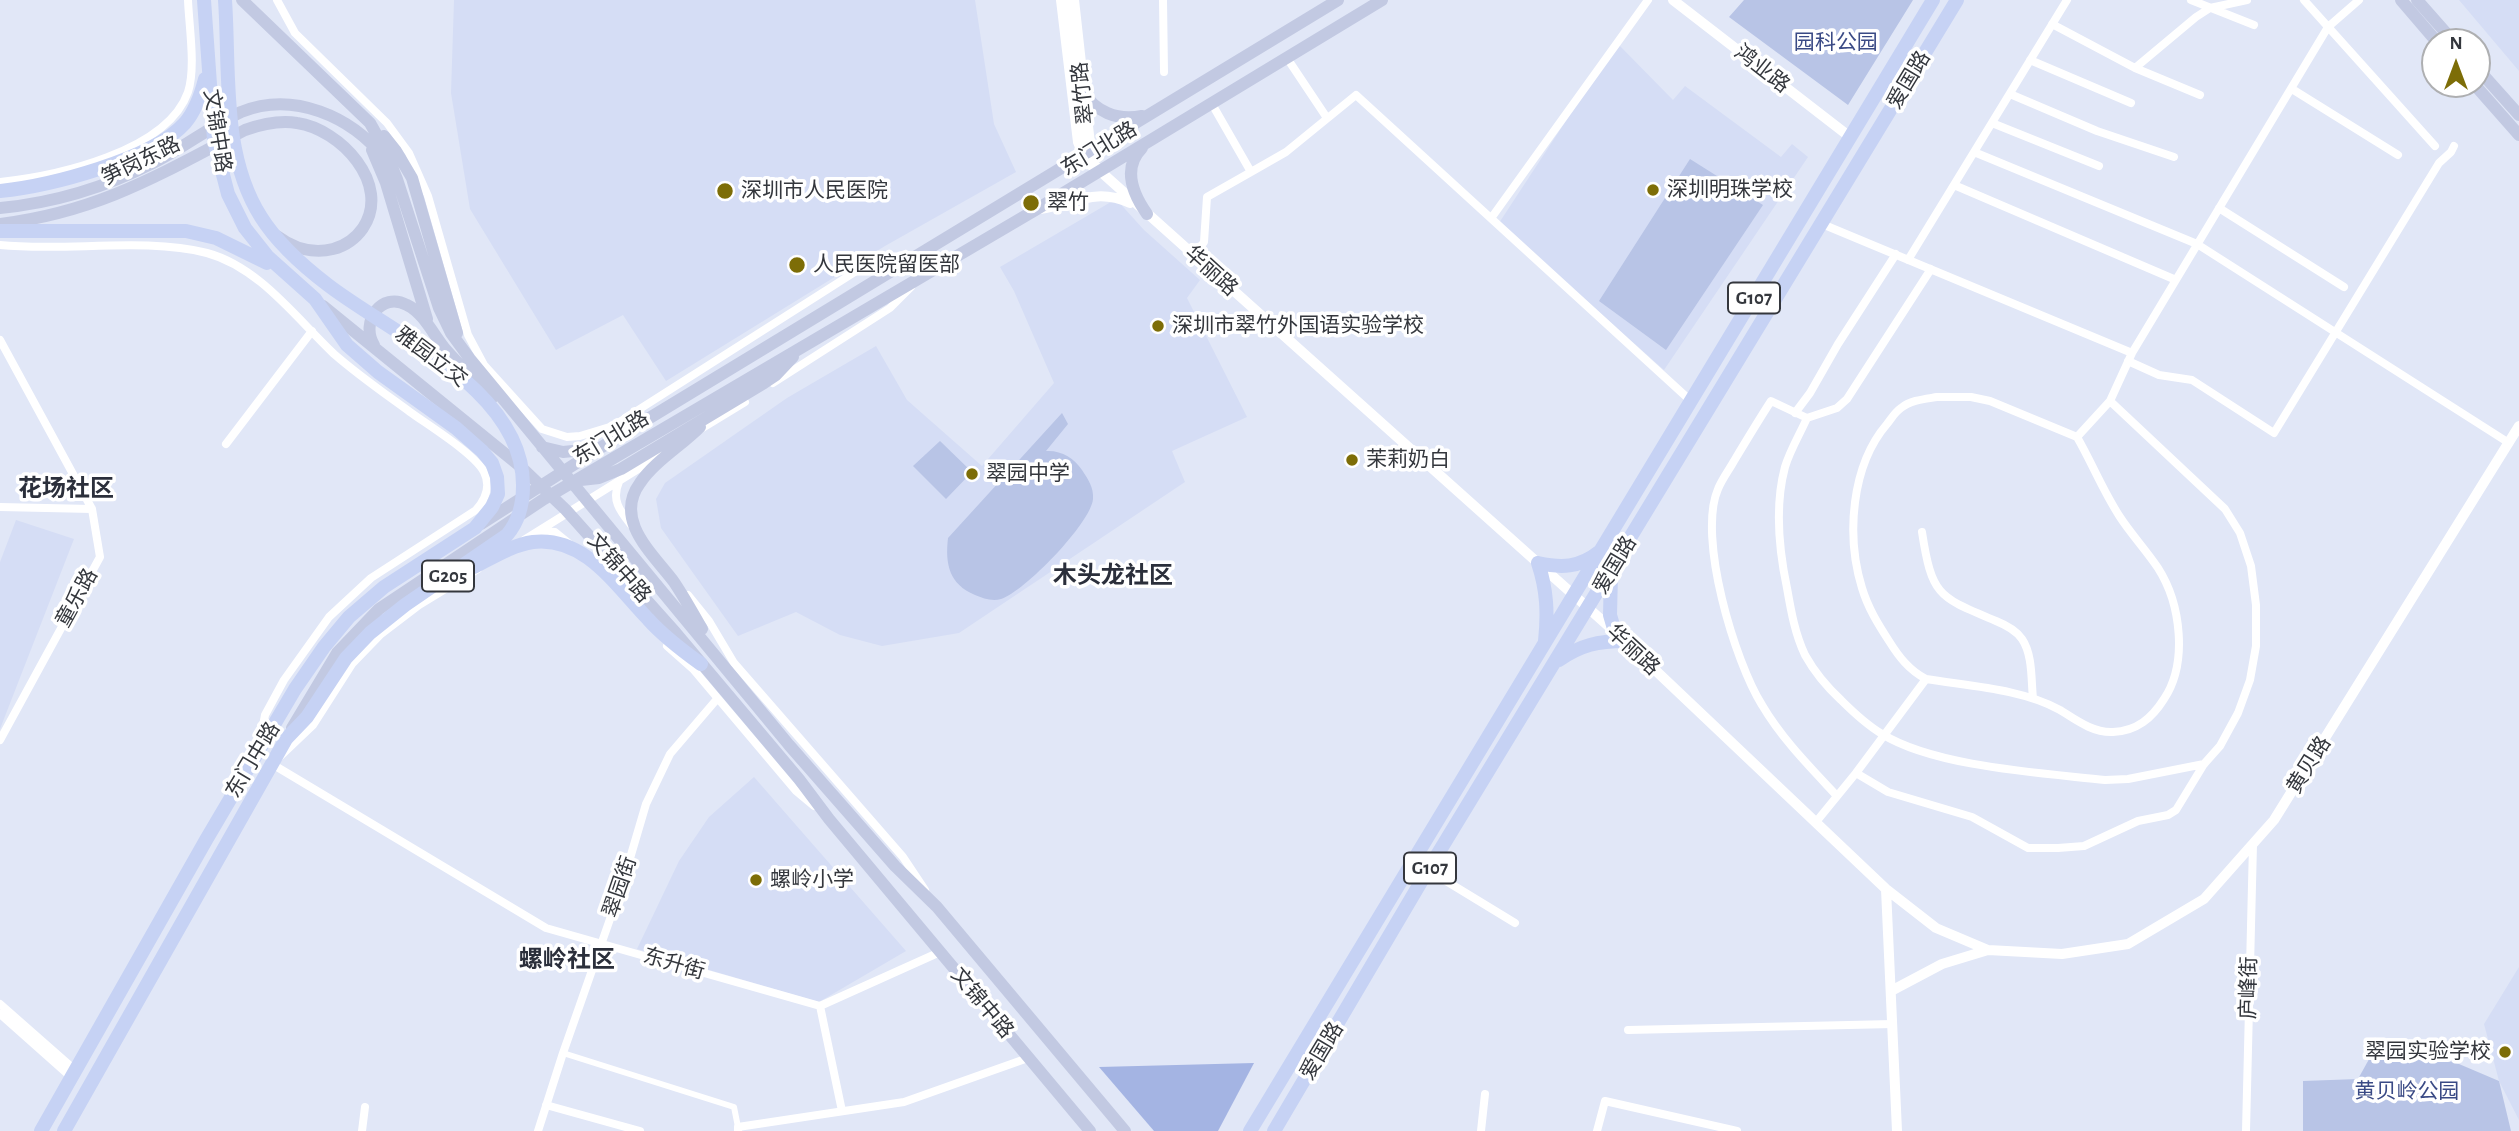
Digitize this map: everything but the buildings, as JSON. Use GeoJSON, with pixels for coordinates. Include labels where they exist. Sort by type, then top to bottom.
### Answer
{"type":"FeatureCollection","features":[{"type":"Feature","properties":{"kind":"highway","name":"爱国路"},"geometry":{"type":"LineString","coordinates":[[1250,1131],[1933,0]]}},
{"type":"Feature","properties":{"kind":"highway","name":"爱国路"},"geometry":{"type":"LineString","coordinates":[[1274,1131],[1428,870],[1957,0]]}},
{"type":"Feature","properties":{"kind":"highway","name":"文锦中路"},"geometry":{"type":"LineString","coordinates":[[204,3],[214,140],[228,194],[255,243],[315,299]]}},
{"type":"Feature","properties":{"kind":"highway","name":"雅园立交"},"geometry":{"type":"LineString","coordinates":[[225,3],[231,116],[237,155],[251,198],[271,232],[285,248],[330,287],[441,360],[478,388],[515,442],[522,472],[522,506],[507,535],[388,618],[357,646],[307,717],[286,739]]}},
{"type":"Feature","properties":{"kind":"highway"},"geometry":{"type":"LineString","coordinates":[[0,191],[50,182],[92,170],[167,138],[184,124],[195,109],[202,92],[207,57]]}},
{"type":"Feature","properties":{"kind":"highway"},"geometry":{"type":"LineString","coordinates":[[0,231],[170,230],[200,233],[216,238],[284,272]]}},
{"type":"Feature","properties":{"kind":"highway","name":"雅园立交"},"geometry":{"type":"LineString","coordinates":[[315,299],[348,345],[378,372],[456,428],[492,463],[497,477],[498,494],[492,507],[475,528]]}},
{"type":"Feature","properties":{"kind":"highway","name":"东门中路"},"geometry":{"type":"LineString","coordinates":[[41,1131],[257,753],[324,647],[349,617],[384,587],[475,528]]}},
{"type":"Feature","properties":{"kind":"highway"},"geometry":{"type":"LineString","coordinates":[[426,591],[522,544],[561,544],[579,552],[597,565],[650,622],[701,664]]}},
{"type":"Feature","properties":{"kind":"highway"},"geometry":{"type":"LineString","coordinates":[[1544,647],[1547,601],[1538,563],[1565,567],[1580,564],[1603,549]]}},
{"type":"Feature","properties":{"kind":"highway"},"geometry":{"type":"LineString","coordinates":[[1555,663],[1575,649],[1620,636],[1610,615],[1611,571]]}},
{"type":"Feature","properties":{"kind":"highway","name":"东门中路"},"geometry":{"type":"LineString","coordinates":[[64,1131],[286,739]]}},
{"type":"Feature","properties":{"kind":"main road","name":"文锦中路"},"geometry":{"type":"LineString","coordinates":[[242,0],[370,123],[397,179],[444,320],[470,359],[789,744],[895,866],[937,907],[1125,1131]]}},
{"type":"Feature","properties":{"kind":"main road","name":"翠竹路"},"geometry":{"type":"LineString","coordinates":[[1062,0],[1076,122],[1086,152]]}},
{"type":"Feature","properties":{"kind":"main road","name":"翠竹路"},"geometry":{"type":"LineString","coordinates":[[1073,0],[1087,161],[1100,172]]}},
{"type":"Feature","properties":{"kind":"main road","name":"东门北路"},"geometry":{"type":"LineString","coordinates":[[559,474],[1338,0]]}},
{"type":"Feature","properties":{"kind":"main road","name":"东门北路"},"geometry":{"type":"LineString","coordinates":[[544,499],[1100,172],[1382,0]]}},
{"type":"Feature","properties":{"kind":"main road"},"geometry":{"type":"LineString","coordinates":[[2400,0],[2425,28]]}},
{"type":"Feature","properties":{"kind":"main road"},"geometry":{"type":"LineString","coordinates":[[2417,0],[2442,28]]}},
{"type":"Feature","properties":{"kind":"main road"},"geometry":{"type":"LineString","coordinates":[[2491,84],[2519,115]]}},
{"type":"Feature","properties":{"kind":"main road"},"geometry":{"type":"LineString","coordinates":[[1082,90],[1088,100],[1105,113],[1128,117],[1146,115]]}},
{"type":"Feature","properties":{"kind":"main road"},"geometry":{"type":"LineString","coordinates":[[2486,98],[2519,135]]}},
{"type":"Feature","properties":{"kind":"main road","name":"笋岗东路"},"geometry":{"type":"LineString","coordinates":[[0,208],[64,197],[123,177],[241,113],[262,106],[302,106],[319,110],[345,123],[367,139],[384,158],[397,179]]}},
{"type":"Feature","properties":{"kind":"main road","name":"笋岗东路"},"geometry":{"type":"LineString","coordinates":[[0,223],[40,218],[94,204],[144,183],[244,130],[270,123],[297,123],[315,127],[329,135],[351,155],[366,176],[371,201],[365,224],[349,242],[336,248],[311,250],[283,240],[271,232]]}},
{"type":"Feature","properties":{"kind":"main road"},"geometry":{"type":"LineString","coordinates":[[370,123],[396,151],[412,178],[463,355],[478,388]]}},
{"type":"Feature","properties":{"kind":"main road"},"geometry":{"type":"LineString","coordinates":[[367,139],[382,172],[420,302],[435,335]]}},
{"type":"Feature","properties":{"kind":"main road"},"geometry":{"type":"LineString","coordinates":[[1143,210],[1133,189],[1131,177],[1136,153],[1146,144]]}},
{"type":"Feature","properties":{"kind":"main road","name":"文锦中路"},"geometry":{"type":"LineString","coordinates":[[315,299],[520,466],[594,538],[778,754],[829,819],[1090,1131]]}},
{"type":"Feature","properties":{"kind":"main road"},"geometry":{"type":"LineString","coordinates":[[376,348],[370,338],[370,316],[375,310],[392,302],[409,306],[478,388],[524,435],[540,446],[563,452],[600,448]]}},
{"type":"Feature","properties":{"kind":"main road"},"geometry":{"type":"LineString","coordinates":[[444,320],[462,366],[478,388]]}},
{"type":"Feature","properties":{"kind":"main road"},"geometry":{"type":"LineString","coordinates":[[520,466],[532,473],[553,479],[576,481],[599,478],[713,417],[776,374],[800,348]]}},
{"type":"Feature","properties":{"kind":"main road"},"geometry":{"type":"LineString","coordinates":[[713,417],[647,474],[633,494],[631,507],[635,531],[683,596],[713,651]]}},
{"type":"Feature","properties":{"kind":"main road","name":"东门中路"},"geometry":{"type":"LineString","coordinates":[[475,528],[559,474]]}},
{"type":"Feature","properties":{"kind":"main road","name":"东门中路"},"geometry":{"type":"LineString","coordinates":[[286,739],[337,653],[379,609],[544,499]]}},
{"type":"Feature","properties":{"kind":"street"},"geometry":{"type":"LineString","coordinates":[[0,183],[59,172],[93,162],[146,138],[167,122],[180,108],[190,82],[188,0]]}},
{"type":"Feature","properties":{"kind":"street"},"geometry":{"type":"LineString","coordinates":[[277,0],[295,33],[387,123],[409,153],[428,196],[475,351],[530,419],[554,435],[567,437],[596,433],[612,426],[869,264]]}},
{"type":"Feature","properties":{"kind":"street"},"geometry":{"type":"LineString","coordinates":[[1163,0],[1164,72]]}},
{"type":"Feature","properties":{"kind":"street"},"geometry":{"type":"LineString","coordinates":[[1492,218],[1648,0]]}},
{"type":"Feature","properties":{"kind":"street","name":"鸿业路"},"geometry":{"type":"LineString","coordinates":[[1673,0],[1850,137]]}},
{"type":"Feature","properties":{"kind":"street"},"geometry":{"type":"LineString","coordinates":[[1908,260],[2067,0]]}},
{"type":"Feature","properties":{"kind":"street"},"geometry":{"type":"LineString","coordinates":[[2191,0],[2254,25]]}},
{"type":"Feature","properties":{"kind":"street"},"geometry":{"type":"LineString","coordinates":[[2135,68],[2165,41],[2210,8],[2247,0]]}},
{"type":"Feature","properties":{"kind":"street"},"geometry":{"type":"LineString","coordinates":[[2304,0],[2435,146]]}},
{"type":"Feature","properties":{"kind":"street"},"geometry":{"type":"LineString","coordinates":[[2077,437],[2110,401],[2130,357],[2328,27],[2359,0]]}},
{"type":"Feature","properties":{"kind":"street"},"geometry":{"type":"LineString","coordinates":[[2052,24],[2135,68],[2200,95]]}},
{"type":"Feature","properties":{"kind":"street"},"geometry":{"type":"LineString","coordinates":[[1287,58],[1327,118]]}},
{"type":"Feature","properties":{"kind":"street"},"geometry":{"type":"LineString","coordinates":[[2030,60],[2131,103]]}},
{"type":"Feature","properties":{"kind":"street"},"geometry":{"type":"LineString","coordinates":[[2292,89],[2398,155]]}},
{"type":"Feature","properties":{"kind":"street"},"geometry":{"type":"LineString","coordinates":[[1194,256],[1204,242],[1207,197],[1286,152],[1356,94],[1692,402]]}},
{"type":"Feature","properties":{"kind":"street"},"geometry":{"type":"LineString","coordinates":[[2010,94],[2097,131],[2174,156]]}},
{"type":"Feature","properties":{"kind":"street"},"geometry":{"type":"LineString","coordinates":[[1212,104],[1251,172]]}},
{"type":"Feature","properties":{"kind":"street"},"geometry":{"type":"LineString","coordinates":[[1992,123],[2099,166]]}},
{"type":"Feature","properties":{"kind":"street"},"geometry":{"type":"LineString","coordinates":[[1822,224],[2130,357],[2159,374],[2192,380],[2274,433],[2439,163],[2454,146]]}},
{"type":"Feature","properties":{"kind":"street"},"geometry":{"type":"LineString","coordinates":[[1974,152],[2197,244],[2509,443]]}},
{"type":"Feature","properties":{"kind":"street","name":"华丽路"},"geometry":{"type":"LineString","coordinates":[[1100,172],[1620,636],[1886,889]]}},
{"type":"Feature","properties":{"kind":"street"},"geometry":{"type":"LineString","coordinates":[[1954,185],[2176,280]]}},
{"type":"Feature","properties":{"kind":"street"},"geometry":{"type":"LineString","coordinates":[[1037,209],[1101,195],[1122,199],[1143,210]]}},
{"type":"Feature","properties":{"kind":"street"},"geometry":{"type":"LineString","coordinates":[[2220,208],[2344,286]]}},
{"type":"Feature","properties":{"kind":"street"},"geometry":{"type":"LineString","coordinates":[[0,245],[166,247],[206,253],[240,267],[279,299],[356,373],[478,463],[485,473],[486,495],[482,503],[468,516],[370,578],[329,617],[284,680],[265,715],[257,753]]}},
{"type":"Feature","properties":{"kind":"street"},"geometry":{"type":"LineString","coordinates":[[1795,413],[1810,394],[1838,344],[1896,254]]}},
{"type":"Feature","properties":{"kind":"street"},"geometry":{"type":"LineString","coordinates":[[1838,796],[1789,744],[1761,704],[1739,658],[1727,618],[1714,553],[1713,506],[1717,489],[1770,401],[1807,418],[1837,408],[1847,399],[1931,269]]}},
{"type":"Feature","properties":{"kind":"street"},"geometry":{"type":"LineString","coordinates":[[272,764],[313,725],[352,664],[381,634],[419,606],[619,482],[713,417],[890,308],[922,276]]}},
{"type":"Feature","properties":{"kind":"street"},"geometry":{"type":"LineString","coordinates":[[226,444],[312,331]]}},
{"type":"Feature","properties":{"kind":"street","name":"童乐路"},"geometry":{"type":"LineString","coordinates":[[0,340],[92,509],[100,557],[0,740]]}},
{"type":"Feature","properties":{"kind":"street"},"geometry":{"type":"LineString","coordinates":[[1937,397],[1971,397],[1990,401],[2077,437],[2120,517],[2159,570],[2168,592],[2180,652],[2171,689],[2146,722],[2111,733],[2092,729],[2033,698],[1926,678],[1914,672],[1899,657],[1881,629],[1862,588],[1855,552],[1858,488],[1866,458],[1879,433],[1900,408],[1914,401],[1937,397]]}},
{"type":"Feature","properties":{"kind":"street"},"geometry":{"type":"LineString","coordinates":[[1856,773],[1888,792],[1972,817],[2028,848],[2059,848],[2084,846],[2138,821],[2168,815],[2176,810],[2204,764],[2220,746],[2238,713],[2250,680],[2256,646],[2256,605],[2251,566],[2240,533],[2225,509],[2110,401]]}},
{"type":"Feature","properties":{"kind":"street"},"geometry":{"type":"LineString","coordinates":[[1807,418],[1786,464],[1782,485],[1780,531],[1784,573],[1793,621],[1805,654],[1823,682],[1858,717],[1884,736],[1922,751],[1967,762],[2105,780],[2128,779],[2204,764]]}},
{"type":"Feature","properties":{"kind":"street","name":"黄贝路"},"geometry":{"type":"LineString","coordinates":[[1891,991],[1942,964],[1989,950],[2062,954],[2128,944],[2204,899],[2274,820],[2519,426]]}},
{"type":"Feature","properties":{"kind":"street"},"geometry":{"type":"LineString","coordinates":[[619,482],[616,500],[621,513],[709,621],[734,663],[903,857],[937,907]]}},
{"type":"Feature","properties":{"kind":"street"},"geometry":{"type":"LineString","coordinates":[[0,507],[92,509]]}},
{"type":"Feature","properties":{"kind":"street"},"geometry":{"type":"LineString","coordinates":[[541,531],[555,532],[567,540],[645,626],[692,669],[796,791],[829,819]]}},
{"type":"Feature","properties":{"kind":"street"},"geometry":{"type":"LineString","coordinates":[[1922,532],[1931,575],[1947,600],[2013,629],[2022,639],[2027,649],[2033,698]]}},
{"type":"Feature","properties":{"kind":"street"},"geometry":{"type":"LineString","coordinates":[[1816,822],[1926,678]]}},
{"type":"Feature","properties":{"kind":"street","name":"翠园街"},"geometry":{"type":"LineString","coordinates":[[538,1131],[651,794],[670,754],[717,699]]}},
{"type":"Feature","properties":{"kind":"street","name":"东升街"},"geometry":{"type":"LineString","coordinates":[[272,764],[546,928],[820,1006]]}},
{"type":"Feature","properties":{"kind":"street","name":"庐峰街"},"geometry":{"type":"LineString","coordinates":[[2246,1131],[2253,844]]}},
{"type":"Feature","properties":{"kind":"street"},"geometry":{"type":"LineString","coordinates":[[1428,870],[1515,923]]}},
{"type":"Feature","properties":{"kind":"street"},"geometry":{"type":"LineString","coordinates":[[1886,889],[1897,1131]]}},
{"type":"Feature","properties":{"kind":"street","name":"黄贝路"},"geometry":{"type":"LineString","coordinates":[[1886,889],[1937,928],[1989,950]]}},
{"type":"Feature","properties":{"kind":"street"},"geometry":{"type":"LineString","coordinates":[[842,1111],[820,1006],[940,953]]}},
{"type":"Feature","properties":{"kind":"street"},"geometry":{"type":"LineString","coordinates":[[0,1004],[73,1074]]}},
{"type":"Feature","properties":{"kind":"street"},"geometry":{"type":"LineString","coordinates":[[0,1014],[73,1074]]}},
{"type":"Feature","properties":{"kind":"street"},"geometry":{"type":"LineString","coordinates":[[1628,1030],[1893,1024]]}},
{"type":"Feature","properties":{"kind":"street"},"geometry":{"type":"LineString","coordinates":[[563,1053],[734,1107],[738,1129],[904,1102],[1028,1058]]}},
{"type":"Feature","properties":{"kind":"street"},"geometry":{"type":"LineString","coordinates":[[1480,1131],[1485,1094]]}},
{"type":"Feature","properties":{"kind":"street"},"geometry":{"type":"LineString","coordinates":[[1597,1131],[1605,1101],[1737,1131]]}},
{"type":"Feature","properties":{"kind":"street"},"geometry":{"type":"LineString","coordinates":[[546,1105],[640,1131]]}},
{"type":"Feature","properties":{"kind":"street"},"geometry":{"type":"LineString","coordinates":[[362,1131],[365,1107]]}},
{"type":"Feature","properties":{"kind":"shaded area","name":"深圳市人民医院"},"geometry":{"type":"Polygon","coordinates":[[[454,0],[975,0],[994,124],[1016,172],[885,246],[666,381],[623,315],[556,350],[470,209],[451,93],[454,0]]]}},
{"type":"Feature","properties":{"kind":"shaded area"},"geometry":{"type":"Polygon","coordinates":[[[2459,0],[2519,0],[2519,71],[2491,38],[2491,28],[2483,28],[2459,0]]]}},
{"type":"Feature","properties":{"kind":"shaded area","name":"深圳明珠学校"},"geometry":{"type":"Polygon","coordinates":[[[1617,43],[1673,100],[1685,86],[1781,157],[1792,144],[1808,157],[1664,370],[1499,223],[1617,43]]]}},
{"type":"Feature","properties":{"kind":"shaded area","name":"翠园中学"},"geometry":{"type":"Polygon","coordinates":[[[1116,199],[1144,230],[1200,280],[1187,298],[1247,417],[1172,451],[1185,482],[959,633],[882,646],[840,635],[796,612],[738,636],[661,528],[656,499],[665,483],[787,398],[876,346],[907,400],[982,466],[1054,383],[1014,291],[1000,267],[1116,199]]]}},
{"type":"Feature","properties":{"kind":"shaded area"},"geometry":{"type":"Polygon","coordinates":[[[16,520],[74,539],[0,729],[0,562],[16,520]]]}},
{"type":"Feature","properties":{"kind":"shaded area","name":"螺岭小学"},"geometry":{"type":"Polygon","coordinates":[[[754,777],[906,951],[819,1002],[637,949],[679,861],[709,817],[754,777]]]}},
{"type":"Feature","properties":{"kind":"shaded area","name":"翠园实验学校"},"geometry":{"type":"Polygon","coordinates":[[[2519,967],[2519,1120],[2499,1081],[2484,1024],[2519,967]]]}},
{"type":"Feature","properties":{"kind":"shaded area"},"geometry":{"type":"Polygon","coordinates":[[[1254,1063],[1218,1131],[1154,1131],[1099,1067],[1254,1063]]]}},
{"type":"Feature","properties":{"kind":"green space","name":"园科公园"},"geometry":{"type":"Polygon","coordinates":[[[1744,0],[1913,0],[1848,105],[1729,17],[1744,0]]]}},
{"type":"Feature","properties":{"kind":"green space"},"geometry":{"type":"Polygon","coordinates":[[[1690,159],[1763,205],[1666,350],[1599,301],[1690,159]]]}},
{"type":"Feature","properties":{"kind":"green space"},"geometry":{"type":"Polygon","coordinates":[[[1062,413],[1068,424],[1046,451],[1067,456],[1082,470],[1093,491],[1089,510],[1069,539],[1025,584],[998,600],[975,595],[954,579],[948,565],[948,538],[1062,413]]]}},
{"type":"Feature","properties":{"kind":"green space"},"geometry":{"type":"Polygon","coordinates":[[[940,441],[972,472],[946,499],[913,466],[940,441]]]}},
{"type":"Feature","properties":{"kind":"green space","name":"黄贝岭公园"},"geometry":{"type":"Polygon","coordinates":[[[2373,1052],[2420,1052],[2459,1064],[2499,1081],[2511,1131],[2303,1131],[2303,1081],[2358,1079],[2373,1052]]]}},
{"type":"Feature","properties":{"kind":"place","name":"深圳明珠学校"},"geometry":{"type":"Point","coordinates":[1653,190]}},
{"type":"Feature","properties":{"kind":"place","name":"深圳市人民医院"},"geometry":{"type":"Point","coordinates":[725,191]}},
{"type":"Feature","properties":{"kind":"place","name":"翠竹"},"geometry":{"type":"Point","coordinates":[1031,203]}},
{"type":"Feature","properties":{"kind":"place","name":"人民医院留医部"},"geometry":{"type":"Point","coordinates":[797,265]}},
{"type":"Feature","properties":{"kind":"place","name":"深圳市翠竹外国语实验学校"},"geometry":{"type":"Point","coordinates":[1158,326]}},
{"type":"Feature","properties":{"kind":"place","name":"茉莉奶白"},"geometry":{"type":"Point","coordinates":[1352,460]}},
{"type":"Feature","properties":{"kind":"place","name":"翠园中学"},"geometry":{"type":"Point","coordinates":[972,474]}},
{"type":"Feature","properties":{"kind":"place","name":"螺岭小学"},"geometry":{"type":"Point","coordinates":[756,880]}},
{"type":"Feature","properties":{"kind":"place","name":"翠园实验学校"},"geometry":{"type":"Point","coordinates":[2505,1052]}},
{"type":"Feature","properties":{"kind":"district","name":"花场社区"},"geometry":{"type":"Point","coordinates":[66,489]}},
{"type":"Feature","properties":{"kind":"district","name":"木头龙社区"},"geometry":{"type":"Point","coordinates":[1113,576]}},
{"type":"Feature","properties":{"kind":"district","name":"螺岭社区"},"geometry":{"type":"Point","coordinates":[567,960]}}]}
